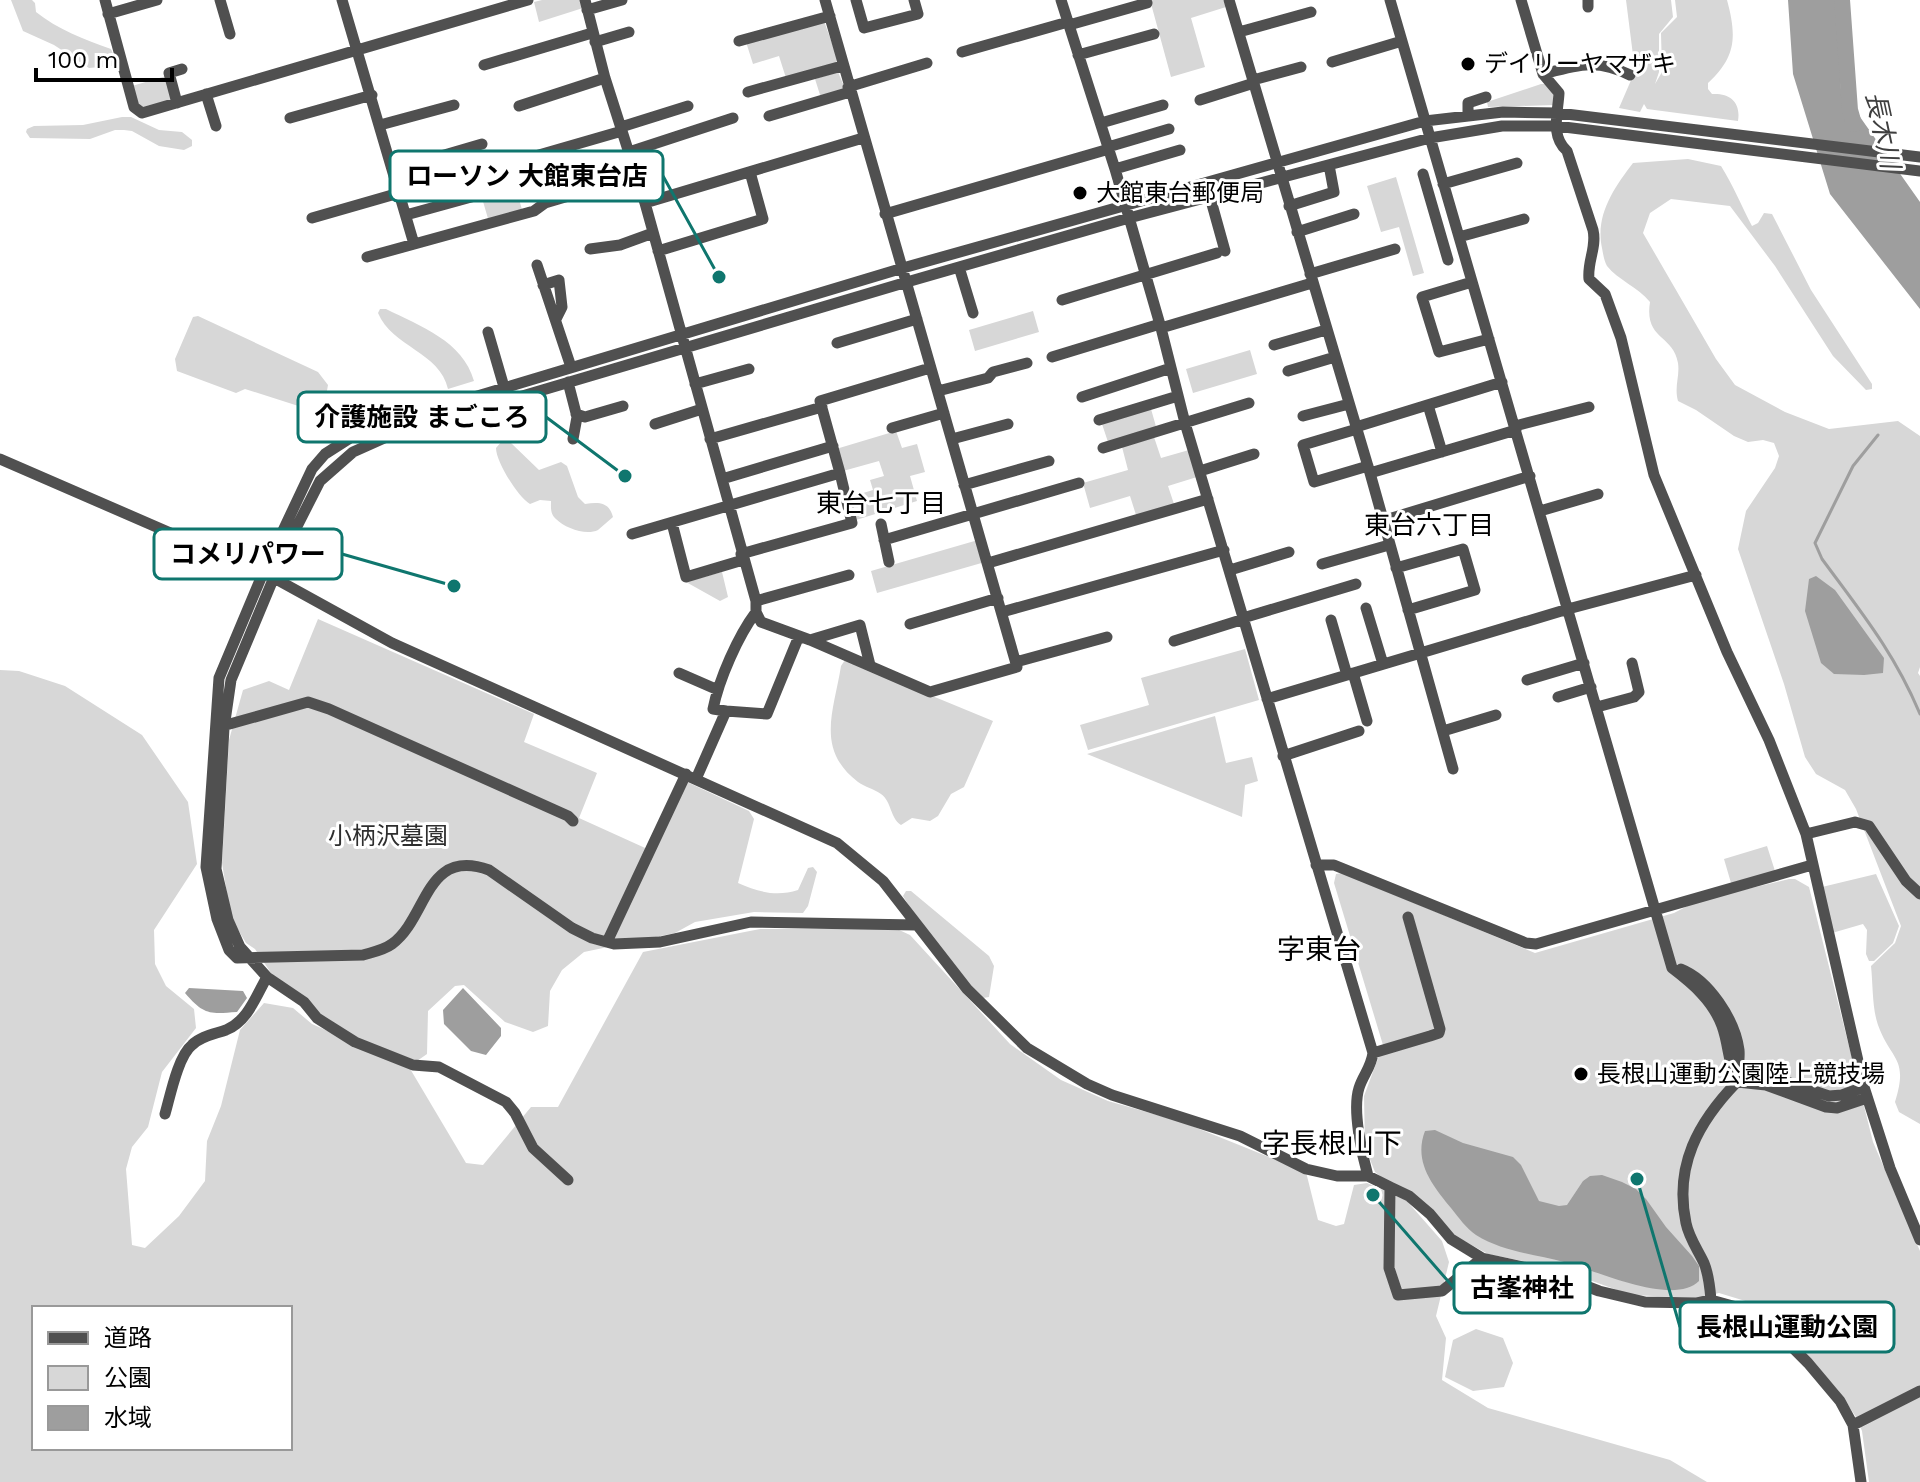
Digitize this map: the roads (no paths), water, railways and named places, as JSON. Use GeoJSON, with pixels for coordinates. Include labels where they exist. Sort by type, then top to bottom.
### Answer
{"type":"FeatureCollection","features":[{"type":"Feature","properties":{"kind":"street"},"geometry":{"type":"LineString","coordinates":[[105,0],[134,107],[142,113],[359,50],[501,4],[528,0]]}},
{"type":"Feature","properties":{"kind":"street"},"geometry":{"type":"LineString","coordinates":[[108,14],[157,0]]}},
{"type":"Feature","properties":{"kind":"street"},"geometry":{"type":"LineString","coordinates":[[220,0],[230,34]]}},
{"type":"Feature","properties":{"kind":"street"},"geometry":{"type":"LineString","coordinates":[[342,0],[414,244]]}},
{"type":"Feature","properties":{"kind":"street"},"geometry":{"type":"LineString","coordinates":[[622,0],[586,5],[605,78],[645,203],[761,622],[930,692],[1017,667],[825,0]]}},
{"type":"Feature","properties":{"kind":"street"},"geometry":{"type":"LineString","coordinates":[[856,0],[864,28],[918,14],[914,0]]}},
{"type":"Feature","properties":{"kind":"street"},"geometry":{"type":"LineString","coordinates":[[1061,0],[1109,148],[1161,326],[1185,423],[1373,1053],[1371,1067],[1358,1092],[1360,1147],[1368,1176]]}},
{"type":"Feature","properties":{"kind":"street"},"geometry":{"type":"LineString","coordinates":[[1229,0],[1369,469],[1453,769]]}},
{"type":"Feature","properties":{"kind":"street"},"geometry":{"type":"LineString","coordinates":[[1390,0],[1672,968],[1682,969],[1694,976],[1729,1021],[1739,1050],[1737,1082]]}},
{"type":"Feature","properties":{"kind":"street"},"geometry":{"type":"LineString","coordinates":[[1521,0],[1543,74],[1559,93],[1558,144],[1567,151],[1595,241],[1587,266],[1589,279],[1605,294],[1621,338],[1654,475],[1727,652],[1769,740],[1806,834],[1865,1093],[1890,1168],[1920,1240]]}},
{"type":"Feature","properties":{"kind":"street"},"geometry":{"type":"LineString","coordinates":[[962,52],[1147,3]]}},
{"type":"Feature","properties":{"kind":"street"},"geometry":{"type":"LineString","coordinates":[[1239,32],[1311,12]]}},
{"type":"Feature","properties":{"kind":"street"},"geometry":{"type":"LineString","coordinates":[[739,41],[830,16]]}},
{"type":"Feature","properties":{"kind":"street"},"geometry":{"type":"LineString","coordinates":[[484,65],[629,32]]}},
{"type":"Feature","properties":{"kind":"street"},"geometry":{"type":"LineString","coordinates":[[1078,55],[1154,34]]}},
{"type":"Feature","properties":{"kind":"street"},"geometry":{"type":"LineString","coordinates":[[1332,62],[1402,41]]}},
{"type":"Feature","properties":{"kind":"street"},"geometry":{"type":"LineString","coordinates":[[769,116],[927,63]]}},
{"type":"Feature","properties":{"kind":"street"},"geometry":{"type":"LineString","coordinates":[[1543,74],[1596,63],[1630,75]]}},
{"type":"Feature","properties":{"kind":"street"},"geometry":{"type":"LineString","coordinates":[[748,92],[842,66]]}},
{"type":"Feature","properties":{"kind":"street"},"geometry":{"type":"LineString","coordinates":[[1200,100],[1301,67]]}},
{"type":"Feature","properties":{"kind":"street"},"geometry":{"type":"LineString","coordinates":[[177,103],[169,73],[182,69]]}},
{"type":"Feature","properties":{"kind":"street"},"geometry":{"type":"LineString","coordinates":[[519,106],[605,78]]}},
{"type":"Feature","properties":{"kind":"street"},"geometry":{"type":"LineString","coordinates":[[206,94],[216,126]]}},
{"type":"Feature","properties":{"kind":"street"},"geometry":{"type":"LineString","coordinates":[[290,118],[372,95]]}},
{"type":"Feature","properties":{"kind":"street"},"geometry":{"type":"LineString","coordinates":[[1468,116],[1468,103],[1486,97]]}},
{"type":"Feature","properties":{"kind":"street"},"geometry":{"type":"LineString","coordinates":[[380,125],[454,105]]}},
{"type":"Feature","properties":{"kind":"street"},"geometry":{"type":"LineString","coordinates":[[1101,123],[1163,105]]}},
{"type":"Feature","properties":{"kind":"street"},"geometry":{"type":"LineString","coordinates":[[525,159],[688,106]]}},
{"type":"Feature","properties":{"kind":"street"},"geometry":{"type":"LineString","coordinates":[[268,575],[320,481],[353,452],[391,435],[568,382],[903,268],[1425,121],[1503,112],[1558,113],[1920,157]]}},
{"type":"Feature","properties":{"kind":"street"},"geometry":{"type":"LineString","coordinates":[[629,152],[733,118]]}},
{"type":"Feature","properties":{"kind":"street"},"geometry":{"type":"LineString","coordinates":[[568,1180],[533,1148],[506,1102],[439,1067],[413,1065],[355,1042],[317,1018],[304,1002],[267,977],[240,947],[228,920],[216,869],[219,727],[237,659],[268,575],[312,469],[325,454],[350,438],[384,424],[571,367],[907,282],[1129,218],[1430,138],[1502,126],[1556,126],[1920,171]]}},
{"type":"Feature","properties":{"kind":"street"},"geometry":{"type":"LineString","coordinates":[[885,214],[1169,129]]}},
{"type":"Feature","properties":{"kind":"street"},"geometry":{"type":"LineString","coordinates":[[645,203],[863,138]]}},
{"type":"Feature","properties":{"kind":"street"},"geometry":{"type":"LineString","coordinates":[[393,170],[482,144]]}},
{"type":"Feature","properties":{"kind":"street"},"geometry":{"type":"LineString","coordinates":[[1115,169],[1180,150]]}},
{"type":"Feature","properties":{"kind":"street"},"geometry":{"type":"LineString","coordinates":[[1443,184],[1517,163]]}},
{"type":"Feature","properties":{"kind":"street"},"geometry":{"type":"LineString","coordinates":[[1289,206],[1334,192],[1329,165]]}},
{"type":"Feature","properties":{"kind":"street"},"geometry":{"type":"LineString","coordinates":[[658,251],[763,219],[750,172]]}},
{"type":"Feature","properties":{"kind":"street"},"geometry":{"type":"LineString","coordinates":[[1423,174],[1448,260]]}},
{"type":"Feature","properties":{"kind":"street"},"geometry":{"type":"LineString","coordinates":[[367,257],[534,211],[545,203],[636,176]]}},
{"type":"Feature","properties":{"kind":"street"},"geometry":{"type":"LineString","coordinates":[[406,215],[493,191]]}},
{"type":"Feature","properties":{"kind":"street"},"geometry":{"type":"LineString","coordinates":[[312,218],[399,193]]}},
{"type":"Feature","properties":{"kind":"street"},"geometry":{"type":"LineString","coordinates":[[1062,300],[1221,252],[1210,197]]}},
{"type":"Feature","properties":{"kind":"street"},"geometry":{"type":"LineString","coordinates":[[1297,232],[1354,214]]}},
{"type":"Feature","properties":{"kind":"street"},"geometry":{"type":"LineString","coordinates":[[1436,220],[1452,215]]}},
{"type":"Feature","properties":{"kind":"street"},"geometry":{"type":"LineString","coordinates":[[1459,237],[1524,219]]}},
{"type":"Feature","properties":{"kind":"street"},"geometry":{"type":"LineString","coordinates":[[590,249],[620,245],[653,233]]}},
{"type":"Feature","properties":{"kind":"street"},"geometry":{"type":"LineString","coordinates":[[1052,357],[1311,279],[1395,249]]}},
{"type":"Feature","properties":{"kind":"street"},"geometry":{"type":"LineString","coordinates":[[537,265],[571,367]]}},
{"type":"Feature","properties":{"kind":"street"},"geometry":{"type":"LineString","coordinates":[[959,267],[973,313]]}},
{"type":"Feature","properties":{"kind":"street"},"geometry":{"type":"LineString","coordinates":[[543,285],[559,280],[562,307],[556,319]]}},
{"type":"Feature","properties":{"kind":"street"},"geometry":{"type":"LineString","coordinates":[[1472,282],[1422,297],[1439,352],[1489,339]]}},
{"type":"Feature","properties":{"kind":"street"},"geometry":{"type":"LineString","coordinates":[[837,343],[917,319]]}},
{"type":"Feature","properties":{"kind":"street"},"geometry":{"type":"LineString","coordinates":[[1274,345],[1326,330]]}},
{"type":"Feature","properties":{"kind":"street"},"geometry":{"type":"LineString","coordinates":[[488,332],[504,387]]}},
{"type":"Feature","properties":{"kind":"street"},"geometry":{"type":"LineString","coordinates":[[1288,371],[1335,357]]}},
{"type":"Feature","properties":{"kind":"street"},"geometry":{"type":"LineString","coordinates":[[938,391],[988,378],[993,372],[1027,363]]}},
{"type":"Feature","properties":{"kind":"street"},"geometry":{"type":"LineString","coordinates":[[672,523],[686,577],[852,523],[820,401],[930,368]]}},
{"type":"Feature","properties":{"kind":"street"},"geometry":{"type":"LineString","coordinates":[[1082,397],[1171,368]]}},
{"type":"Feature","properties":{"kind":"street"},"geometry":{"type":"LineString","coordinates":[[695,384],[749,369]]}},
{"type":"Feature","properties":{"kind":"street"},"geometry":{"type":"LineString","coordinates":[[568,382],[576,414],[573,439]]}},
{"type":"Feature","properties":{"kind":"street"},"geometry":{"type":"LineString","coordinates":[[1502,382],[1303,445],[1314,482],[1442,452],[1589,407]]}},
{"type":"Feature","properties":{"kind":"street"},"geometry":{"type":"LineString","coordinates":[[1099,420],[1178,396]]}},
{"type":"Feature","properties":{"kind":"street"},"geometry":{"type":"LineString","coordinates":[[1103,448],[1249,403]]}},
{"type":"Feature","properties":{"kind":"street"},"geometry":{"type":"LineString","coordinates":[[1303,416],[1349,404]]}},
{"type":"Feature","properties":{"kind":"street"},"geometry":{"type":"LineString","coordinates":[[1428,405],[1442,452]]}},
{"type":"Feature","properties":{"kind":"street"},"geometry":{"type":"LineString","coordinates":[[576,414],[585,417],[623,406]]}},
{"type":"Feature","properties":{"kind":"street"},"geometry":{"type":"LineString","coordinates":[[710,439],[822,407]]}},
{"type":"Feature","properties":{"kind":"street"},"geometry":{"type":"LineString","coordinates":[[655,424],[702,409]]}},
{"type":"Feature","properties":{"kind":"street"},"geometry":{"type":"LineString","coordinates":[[892,428],[944,413]]}},
{"type":"Feature","properties":{"kind":"street"},"geometry":{"type":"LineString","coordinates":[[952,439],[1008,424]]}},
{"type":"Feature","properties":{"kind":"street"},"geometry":{"type":"LineString","coordinates":[[722,479],[833,446]]}},
{"type":"Feature","properties":{"kind":"street"},"geometry":{"type":"LineString","coordinates":[[1200,471],[1254,454]]}},
{"type":"Feature","properties":{"kind":"street"},"geometry":{"type":"LineString","coordinates":[[0,459],[268,575],[392,643],[837,843],[883,881],[967,989],[1027,1048],[1087,1084],[1240,1136],[1306,1169],[1337,1176],[1368,1176],[1409,1196],[1430,1214],[1451,1239],[1482,1258],[1555,1274],[1599,1291],[1645,1302],[1711,1300],[1758,1313],[1808,1363],[1840,1401],[1853,1425],[1861,1482]]}},
{"type":"Feature","properties":{"kind":"street"},"geometry":{"type":"LineString","coordinates":[[964,485],[1049,461]]}},
{"type":"Feature","properties":{"kind":"street"},"geometry":{"type":"LineString","coordinates":[[632,534],[840,473]]}},
{"type":"Feature","properties":{"kind":"street"},"geometry":{"type":"LineString","coordinates":[[1382,521],[1530,476]]}},
{"type":"Feature","properties":{"kind":"street"},"geometry":{"type":"LineString","coordinates":[[884,540],[1079,483]]}},
{"type":"Feature","properties":{"kind":"street"},"geometry":{"type":"LineString","coordinates":[[1540,511],[1598,494]]}},
{"type":"Feature","properties":{"kind":"street"},"geometry":{"type":"LineString","coordinates":[[988,563],[1208,499]]}},
{"type":"Feature","properties":{"kind":"street"},"geometry":{"type":"LineString","coordinates":[[881,524],[889,562]]}},
{"type":"Feature","properties":{"kind":"street"},"geometry":{"type":"LineString","coordinates":[[1322,564],[1389,545]]}},
{"type":"Feature","properties":{"kind":"street"},"geometry":{"type":"LineString","coordinates":[[1396,568],[1463,549],[1475,590],[1408,610]]}},
{"type":"Feature","properties":{"kind":"street"},"geometry":{"type":"LineString","coordinates":[[1002,612],[1224,550]]}},
{"type":"Feature","properties":{"kind":"street"},"geometry":{"type":"LineString","coordinates":[[1230,570],[1289,552]]}},
{"type":"Feature","properties":{"kind":"street"},"geometry":{"type":"LineString","coordinates":[[805,638],[767,714],[713,709],[718,690],[756,607],[849,575]]}},
{"type":"Feature","properties":{"kind":"street"},"geometry":{"type":"LineString","coordinates":[[1267,699],[1568,609],[1696,575]]}},
{"type":"Feature","properties":{"kind":"street"},"geometry":{"type":"LineString","coordinates":[[1174,641],[1356,584]]}},
{"type":"Feature","properties":{"kind":"street"},"geometry":{"type":"LineString","coordinates":[[910,624],[998,598]]}},
{"type":"Feature","properties":{"kind":"street"},"geometry":{"type":"LineString","coordinates":[[1366,608],[1383,664]]}},
{"type":"Feature","properties":{"kind":"street"},"geometry":{"type":"LineString","coordinates":[[1331,620],[1367,721]]}},
{"type":"Feature","properties":{"kind":"street"},"geometry":{"type":"LineString","coordinates":[[805,638],[860,625],[870,665]]}},
{"type":"Feature","properties":{"kind":"street"},"geometry":{"type":"LineString","coordinates":[[1016,662],[1107,637]]}},
{"type":"Feature","properties":{"kind":"street"},"geometry":{"type":"LineString","coordinates":[[1527,680],[1584,663]]}},
{"type":"Feature","properties":{"kind":"street"},"geometry":{"type":"LineString","coordinates":[[1597,707],[1634,697],[1639,692],[1632,663]]}},
{"type":"Feature","properties":{"kind":"street"},"geometry":{"type":"LineString","coordinates":[[679,673],[718,690]]}},
{"type":"Feature","properties":{"kind":"street"},"geometry":{"type":"LineString","coordinates":[[1558,697],[1591,687]]}},
{"type":"Feature","properties":{"kind":"street"},"geometry":{"type":"LineString","coordinates":[[219,727],[308,702],[440,758],[573,821]]}},
{"type":"Feature","properties":{"kind":"street"},"geometry":{"type":"LineString","coordinates":[[607,942],[726,711]]}},
{"type":"Feature","properties":{"kind":"street"},"geometry":{"type":"LineString","coordinates":[[1442,729],[1490,713]]}},
{"type":"Feature","properties":{"kind":"street"},"geometry":{"type":"LineString","coordinates":[[1283,756],[1359,731]]}},
{"type":"Feature","properties":{"kind":"street"},"geometry":{"type":"LineString","coordinates":[[1806,834],[1855,822],[1869,826],[1906,881],[1920,894]]}},
{"type":"Feature","properties":{"kind":"street"},"geometry":{"type":"LineString","coordinates":[[1316,865],[1334,865],[1526,943],[1536,944],[1812,865]]}},
{"type":"Feature","properties":{"kind":"street"},"geometry":{"type":"LineString","coordinates":[[253,958],[363,955],[378,951],[405,932],[434,882],[446,872],[461,866],[489,870],[572,928],[607,942],[660,942],[751,922],[916,925]]}},
{"type":"Feature","properties":{"kind":"street"},"geometry":{"type":"LineString","coordinates":[[1373,1053],[1439,1033],[1408,917]]}},
{"type":"Feature","properties":{"kind":"street"},"geometry":{"type":"LineString","coordinates":[[165,1114],[184,1054],[191,1045],[230,1029],[245,1017],[267,977]]}},
{"type":"Feature","properties":{"kind":"street"},"geometry":{"type":"LineString","coordinates":[[1711,1300],[1706,1268],[1686,1224],[1684,1196],[1692,1142],[1715,1106],[1737,1082],[1748,1075],[1760,1073],[1829,1096],[1865,1093]]}},
{"type":"Feature","properties":{"kind":"street"},"geometry":{"type":"LineString","coordinates":[[1390,1187],[1389,1268],[1398,1295],[1442,1291],[1482,1258]]}},
{"type":"Feature","properties":{"kind":"street"},"geometry":{"type":"LineString","coordinates":[[1853,1425],[1920,1391]]}},
{"type":"Feature","properties":{"kind":"water","name":"長木川"},"geometry":{"type":"Polygon","coordinates":[[[1788,0],[1837,0],[1841,90],[1920,202],[1920,309],[1830,194],[1793,74],[1788,0]]]}},
{"type":"Feature","properties":{"kind":"water"},"geometry":{"type":"Polygon","coordinates":[[[1816,576],[1835,590],[1884,658],[1883,673],[1834,674],[1821,663],[1805,611],[1809,579],[1816,576]]]}},
{"type":"Feature","properties":{"kind":"water"},"geometry":{"type":"Polygon","coordinates":[[[189,988],[243,991],[247,998],[237,1012],[213,1013],[202,1009],[185,993],[189,988]]]}},
{"type":"Feature","properties":{"kind":"water"},"geometry":{"type":"Polygon","coordinates":[[[463,988],[501,1028],[501,1036],[486,1055],[471,1051],[444,1024],[443,1010],[463,988]]]}},
{"type":"Feature","properties":{"kind":"water"},"geometry":{"type":"Polygon","coordinates":[[[1435,1130],[1463,1143],[1513,1157],[1521,1165],[1539,1201],[1567,1205],[1590,1176],[1602,1175],[1636,1189],[1699,1266],[1699,1281],[1687,1288],[1653,1289],[1486,1241],[1463,1223],[1427,1173],[1421,1153],[1422,1142],[1425,1131],[1435,1130]]]}},
{"type":"Feature","properties":{"kind":"waterway","name":"長木川"},"geometry":{"type":"LineString","coordinates":[[1842,0],[1850,110],[1854,124]]}},
{"type":"Feature","properties":{"kind":"waterway"},"geometry":{"type":"LineString","coordinates":[[1878,435],[1853,466],[1815,543],[1822,559],[1888,652],[1920,714]]}},
{"type":"Feature","properties":{"kind":"place","name":"デイリーヤマザキ"},"geometry":{"type":"Point","coordinates":[1468,64]}},
{"type":"Feature","properties":{"kind":"place","name":"大館東台郵便局"},"geometry":{"type":"Point","coordinates":[1080,193]}},
{"type":"Feature","properties":{"kind":"place","name":"ローソン 大館東台店"},"geometry":{"type":"Point","coordinates":[719,277]}},
{"type":"Feature","properties":{"kind":"place","name":"介護施設 まごころ"},"geometry":{"type":"Point","coordinates":[625,476]}},
{"type":"Feature","properties":{"kind":"place","name":"コメリパワー"},"geometry":{"type":"Point","coordinates":[454,586]}},
{"type":"Feature","properties":{"kind":"place","name":"長根山運動公園陸上競技場"},"geometry":{"type":"Point","coordinates":[1581,1074]}},
{"type":"Feature","properties":{"kind":"place","name":"長根山運動公園"},"geometry":{"type":"Point","coordinates":[1637,1179]}},
{"type":"Feature","properties":{"kind":"place","name":"古峯神社"},"geometry":{"type":"Point","coordinates":[1373,1195]}},
{"type":"Feature","properties":{"kind":"district","name":"東台七丁目"},"geometry":{"type":"Point","coordinates":[881,503]}},
{"type":"Feature","properties":{"kind":"district","name":"東台六丁目"},"geometry":{"type":"Point","coordinates":[1429,525]}},
{"type":"Feature","properties":{"kind":"district","name":"字東台"},"geometry":{"type":"Point","coordinates":[1319,949]}},
{"type":"Feature","properties":{"kind":"district","name":"字長根山下"},"geometry":{"type":"Point","coordinates":[1332,1143]}},
{"type":"Feature","properties":{"kind":"park label","name":"小柄沢墓園"},"geometry":{"type":"Point","coordinates":[388,836]}}]}
